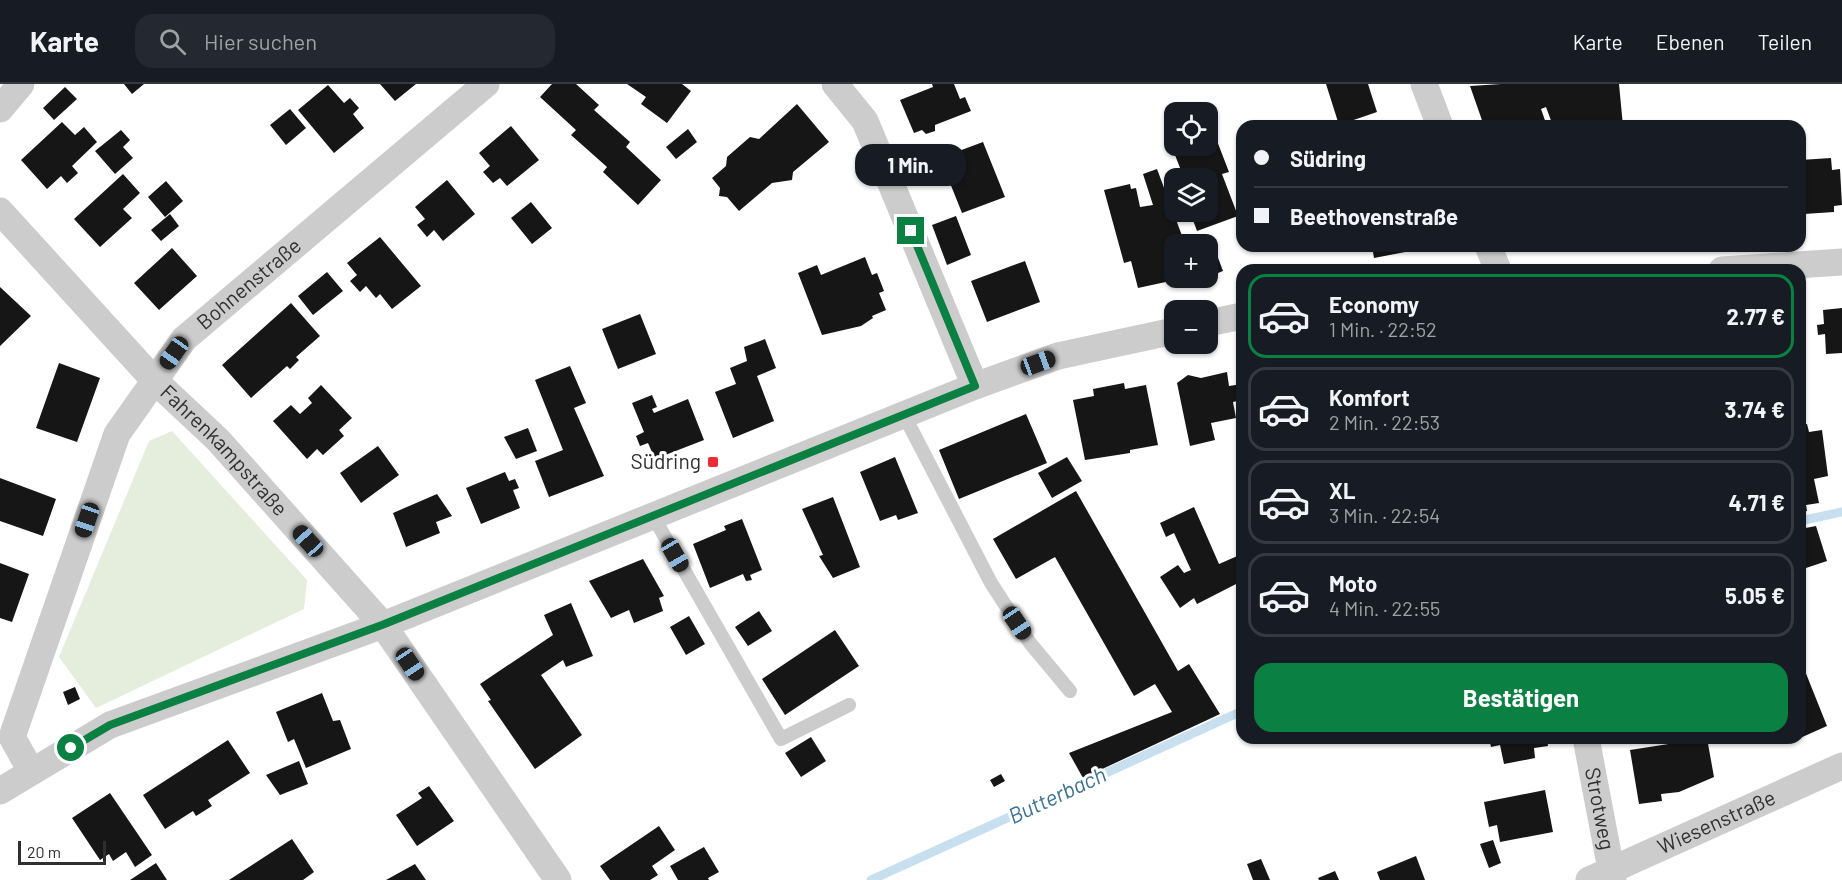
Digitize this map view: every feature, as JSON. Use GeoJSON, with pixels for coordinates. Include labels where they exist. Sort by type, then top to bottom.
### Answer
{"type":"FeatureCollection","features":[{"type":"Feature","properties":{"kind":"street"},"geometry":{"type":"LineString","coordinates":[[0,109],[21,84]]}},
{"type":"Feature","properties":{"kind":"street","name":"Bohnenstraße"},"geometry":{"type":"LineString","coordinates":[[32,771],[6,733],[117,434],[184,339],[486,84]]}},
{"type":"Feature","properties":{"kind":"street"},"geometry":{"type":"LineString","coordinates":[[835,84],[865,121],[975,386]]}},
{"type":"Feature","properties":{"kind":"street"},"geometry":{"type":"LineString","coordinates":[[1424,84],[1438,120]]}},
{"type":"Feature","properties":{"kind":"street","name":"Fahrenkampstraße"},"geometry":{"type":"LineString","coordinates":[[0,211],[154,380],[218,440],[382,625],[558,880]]}},
{"type":"Feature","properties":{"kind":"street"},"geometry":{"type":"LineString","coordinates":[[1806,264],[1842,262]]}},
{"type":"Feature","properties":{"kind":"street"},"geometry":{"type":"LineString","coordinates":[[1218,321],[1236,317]]}},
{"type":"Feature","properties":{"kind":"street"},"geometry":{"type":"LineString","coordinates":[[0,791],[110,725],[382,625],[975,386],[1058,356],[1164,333]]}},
{"type":"Feature","properties":{"kind":"street","name":"Strotweg"},"geometry":{"type":"LineString","coordinates":[[1587,744],[1604,877]]}},
{"type":"Feature","properties":{"kind":"street","name":"Wiesenstraße"},"geometry":{"type":"LineString","coordinates":[[1604,877],[1842,766]]}},
{"type":"Feature","properties":{"kind":"lane"},"geometry":{"type":"LineString","coordinates":[[904,415],[991,583],[1030,643],[1070,691]]}},
{"type":"Feature","properties":{"kind":"lane"},"geometry":{"type":"LineString","coordinates":[[653,516],[781,739],[849,705]]}},
{"type":"Feature","properties":{"kind":"green space"},"geometry":{"type":"Polygon","coordinates":[[[172,431],[307,580],[304,609],[96,708],[59,657],[149,441],[172,431]]]}},
{"type":"Feature","properties":{"kind":"building"},"geometry":{"type":"Polygon","coordinates":[[[124,84],[144,84],[132,94],[124,84]]]}},
{"type":"Feature","properties":{"kind":"building"},"geometry":{"type":"Polygon","coordinates":[[[380,84],[416,84],[395,101],[380,84]]]}},
{"type":"Feature","properties":{"kind":"building"},"geometry":{"type":"Polygon","coordinates":[[[552,84],[576,84],[599,105],[594,110],[630,142],[626,147],[661,180],[638,205],[603,172],[607,167],[571,135],[576,130],[540,97],[552,84]]]}},
{"type":"Feature","properties":{"kind":"building"},"geometry":{"type":"Polygon","coordinates":[[[627,84],[682,84],[691,91],[667,123],[641,104],[646,97],[627,84]]]}},
{"type":"Feature","properties":{"kind":"building"},"geometry":{"type":"Polygon","coordinates":[[[932,84],[954,84],[960,99],[965,97],[971,111],[935,125],[935,131],[926,134],[922,130],[914,133],[900,100],[933,87],[932,84]]]}},
{"type":"Feature","properties":{"kind":"building"},"geometry":{"type":"Polygon","coordinates":[[[1326,84],[1368,84],[1377,112],[1354,120],[1337,120],[1326,84]]]}},
{"type":"Feature","properties":{"kind":"building"},"geometry":{"type":"Polygon","coordinates":[[[1619,84],[1622,120],[1551,120],[1546,107],[1541,109],[1545,120],[1482,120],[1470,86],[1619,84]]]}},
{"type":"Feature","properties":{"kind":"building"},"geometry":{"type":"Polygon","coordinates":[[[328,85],[344,103],[350,98],[359,108],[353,114],[364,128],[334,153],[298,110],[328,85]]]}},
{"type":"Feature","properties":{"kind":"building"},"geometry":{"type":"Polygon","coordinates":[[[65,87],[77,99],[54,120],[43,108],[65,87]]]}},
{"type":"Feature","properties":{"kind":"building"},"geometry":{"type":"Polygon","coordinates":[[[797,104],[829,142],[793,172],[792,180],[772,183],[739,211],[727,197],[719,196],[720,188],[712,178],[726,166],[727,157],[750,137],[759,139],[797,104]]]}},
{"type":"Feature","properties":{"kind":"building"},"geometry":{"type":"Polygon","coordinates":[[[290,109],[306,128],[286,145],[270,125],[290,109]]]}},
{"type":"Feature","properties":{"kind":"building"},"geometry":{"type":"Polygon","coordinates":[[[62,122],[75,135],[84,127],[97,142],[72,166],[78,173],[67,183],[61,176],[47,189],[21,160],[62,122]]]}},
{"type":"Feature","properties":{"kind":"building"},"geometry":{"type":"Polygon","coordinates":[[[511,126],[539,160],[507,186],[500,178],[493,183],[483,172],[490,166],[479,153],[511,126]]]}},
{"type":"Feature","properties":{"kind":"building"},"geometry":{"type":"Polygon","coordinates":[[[688,129],[697,142],[676,159],[666,147],[688,129]]]}},
{"type":"Feature","properties":{"kind":"building"},"geometry":{"type":"Polygon","coordinates":[[[121,130],[130,140],[123,147],[133,158],[115,174],[95,151],[121,130]]]}},
{"type":"Feature","properties":{"kind":"building"},"geometry":{"type":"Polygon","coordinates":[[[983,142],[1005,197],[962,213],[940,158],[983,142]]]}},
{"type":"Feature","properties":{"kind":"building"},"geometry":{"type":"Polygon","coordinates":[[[1218,144],[1229,172],[1222,174],[1236,211],[1236,217],[1197,231],[1194,222],[1218,222],[1218,168],[1180,168],[1175,156],[1218,156],[1218,144]]]}},
{"type":"Feature","properties":{"kind":"building"},"geometry":{"type":"Polygon","coordinates":[[[1831,158],[1832,170],[1840,169],[1842,205],[1834,206],[1834,212],[1806,214],[1806,160],[1831,158]]]}},
{"type":"Feature","properties":{"kind":"building"},"geometry":{"type":"Polygon","coordinates":[[[1157,169],[1164,188],[1164,222],[1177,222],[1181,234],[1164,234],[1164,282],[1138,288],[1131,261],[1124,263],[1104,190],[1130,184],[1131,189],[1136,188],[1140,207],[1153,205],[1143,174],[1157,169]]]}},
{"type":"Feature","properties":{"kind":"building"},"geometry":{"type":"Polygon","coordinates":[[[123,174],[140,193],[123,209],[132,218],[100,247],[74,219],[123,174]]]}},
{"type":"Feature","properties":{"kind":"building"},"geometry":{"type":"Polygon","coordinates":[[[447,180],[475,214],[443,241],[434,230],[427,237],[417,225],[425,219],[415,207],[447,180]]]}},
{"type":"Feature","properties":{"kind":"building"},"geometry":{"type":"Polygon","coordinates":[[[166,181],[183,201],[165,217],[148,197],[166,181]]]}},
{"type":"Feature","properties":{"kind":"building"},"geometry":{"type":"Polygon","coordinates":[[[531,202],[552,228],[532,244],[511,218],[531,202]]]}},
{"type":"Feature","properties":{"kind":"building"},"geometry":{"type":"Polygon","coordinates":[[[170,214],[179,226],[161,241],[151,230],[170,214]]]}},
{"type":"Feature","properties":{"kind":"building"},"geometry":{"type":"Polygon","coordinates":[[[956,216],[971,255],[947,265],[932,225],[956,216]]]}},
{"type":"Feature","properties":{"kind":"building"},"geometry":{"type":"Polygon","coordinates":[[[380,237],[421,286],[392,309],[380,294],[376,298],[366,286],[360,292],[350,281],[357,275],[347,263],[380,237]]]}},
{"type":"Feature","properties":{"kind":"building"},"geometry":{"type":"Polygon","coordinates":[[[172,248],[197,276],[159,310],[134,283],[172,248]]]}},
{"type":"Feature","properties":{"kind":"building"},"geometry":{"type":"Polygon","coordinates":[[[1373,252],[1405,252],[1374,258],[1373,252]]]}},
{"type":"Feature","properties":{"kind":"building"},"geometry":{"type":"Polygon","coordinates":[[[865,257],[872,275],[877,273],[884,291],[879,293],[886,310],[872,316],[873,318],[861,326],[822,335],[798,273],[817,265],[821,275],[865,257]]]}},
{"type":"Feature","properties":{"kind":"building"},"geometry":{"type":"Polygon","coordinates":[[[1218,258],[1223,271],[1218,273],[1218,258]]]}},
{"type":"Feature","properties":{"kind":"building"},"geometry":{"type":"Polygon","coordinates":[[[1025,261],[1040,302],[987,322],[971,281],[1025,261]]]}},
{"type":"Feature","properties":{"kind":"building"},"geometry":{"type":"Polygon","coordinates":[[[327,272],[343,291],[313,315],[298,296],[327,272]]]}},
{"type":"Feature","properties":{"kind":"building"},"geometry":{"type":"Polygon","coordinates":[[[0,287],[31,316],[0,346],[0,287]]]}},
{"type":"Feature","properties":{"kind":"building"},"geometry":{"type":"Polygon","coordinates":[[[291,303],[320,336],[296,357],[299,360],[290,369],[287,366],[251,398],[222,365],[291,303]]]}},
{"type":"Feature","properties":{"kind":"building"},"geometry":{"type":"Polygon","coordinates":[[[1842,308],[1842,353],[1826,354],[1825,334],[1818,335],[1817,325],[1824,324],[1823,310],[1842,308]]]}},
{"type":"Feature","properties":{"kind":"building"},"geometry":{"type":"Polygon","coordinates":[[[640,314],[656,354],[618,369],[602,329],[640,314]]]}},
{"type":"Feature","properties":{"kind":"building"},"geometry":{"type":"Polygon","coordinates":[[[765,339],[776,368],[757,376],[774,421],[733,438],[715,392],[736,384],[730,368],[747,361],[744,347],[765,339]]]}},
{"type":"Feature","properties":{"kind":"building"},"geometry":{"type":"Polygon","coordinates":[[[59,363],[100,378],[77,442],[36,428],[59,363]]]}},
{"type":"Feature","properties":{"kind":"building"},"geometry":{"type":"Polygon","coordinates":[[[570,366],[586,403],[574,408],[604,476],[549,497],[535,461],[563,450],[535,380],[570,366]]]}},
{"type":"Feature","properties":{"kind":"building"},"geometry":{"type":"Polygon","coordinates":[[[1227,372],[1229,386],[1236,385],[1236,401],[1233,402],[1236,418],[1211,423],[1215,440],[1190,446],[1177,383],[1188,375],[1201,378],[1227,372]]]}},
{"type":"Feature","properties":{"kind":"building"},"geometry":{"type":"Polygon","coordinates":[[[1124,383],[1125,389],[1146,385],[1158,445],[1130,450],[1130,453],[1085,460],[1073,400],[1094,396],[1093,389],[1124,383]]]}},
{"type":"Feature","properties":{"kind":"building"},"geometry":{"type":"Polygon","coordinates":[[[321,385],[352,418],[339,430],[344,436],[323,455],[317,449],[307,459],[273,421],[291,405],[300,414],[312,403],[308,398],[321,385]]]}},
{"type":"Feature","properties":{"kind":"building"},"geometry":{"type":"Polygon","coordinates":[[[652,395],[657,407],[652,409],[654,413],[688,399],[704,440],[655,459],[648,443],[640,446],[636,436],[644,432],[632,403],[652,395]]]}},
{"type":"Feature","properties":{"kind":"building"},"geometry":{"type":"Polygon","coordinates":[[[1026,414],[1047,463],[959,499],[939,450],[1026,414]]]}},
{"type":"Feature","properties":{"kind":"building"},"geometry":{"type":"Polygon","coordinates":[[[1806,424],[1809,432],[1822,430],[1828,476],[1814,479],[1819,503],[1806,505],[1806,424]]]}},
{"type":"Feature","properties":{"kind":"building"},"geometry":{"type":"Polygon","coordinates":[[[528,428],[537,451],[516,459],[504,437],[528,428]]]}},
{"type":"Feature","properties":{"kind":"building"},"geometry":{"type":"Polygon","coordinates":[[[378,446],[399,475],[361,503],[340,473],[378,446]]]}},
{"type":"Feature","properties":{"kind":"building"},"geometry":{"type":"Polygon","coordinates":[[[895,457],[918,513],[898,520],[896,515],[880,521],[860,472],[895,457]]]}},
{"type":"Feature","properties":{"kind":"building"},"geometry":{"type":"Polygon","coordinates":[[[1067,457],[1082,481],[1052,498],[1038,473],[1067,457]]]}},
{"type":"Feature","properties":{"kind":"building"},"geometry":{"type":"Polygon","coordinates":[[[505,472],[509,481],[515,479],[519,488],[513,490],[520,508],[481,524],[466,488],[505,472]]]}},
{"type":"Feature","properties":{"kind":"building"},"geometry":{"type":"Polygon","coordinates":[[[0,478],[56,499],[43,536],[0,521],[0,478]]]}},
{"type":"Feature","properties":{"kind":"building"},"geometry":{"type":"Polygon","coordinates":[[[1076,491],[1178,671],[1189,664],[1220,714],[1083,778],[1069,753],[1172,712],[1155,684],[1134,696],[1055,557],[1016,579],[993,539],[1076,491]]]}},
{"type":"Feature","properties":{"kind":"building"},"geometry":{"type":"Polygon","coordinates":[[[437,494],[452,516],[436,522],[440,533],[406,547],[393,513],[437,494]]]}},
{"type":"Feature","properties":{"kind":"building"},"geometry":{"type":"Polygon","coordinates":[[[833,497],[860,567],[833,578],[819,556],[823,555],[802,509],[833,497]]]}},
{"type":"Feature","properties":{"kind":"building"},"geometry":{"type":"Polygon","coordinates":[[[1194,507],[1219,564],[1236,557],[1236,584],[1197,604],[1194,598],[1180,608],[1160,577],[1178,565],[1184,573],[1191,570],[1174,533],[1166,537],[1160,523],[1194,507]]]}},
{"type":"Feature","properties":{"kind":"building"},"geometry":{"type":"Polygon","coordinates":[[[742,519],[762,570],[750,575],[752,580],[746,581],[743,574],[710,588],[693,544],[726,530],[724,526],[742,519]]]}},
{"type":"Feature","properties":{"kind":"building"},"geometry":{"type":"Polygon","coordinates":[[[1816,526],[1827,561],[1806,568],[1806,528],[1816,526]]]}},
{"type":"Feature","properties":{"kind":"building"},"geometry":{"type":"Polygon","coordinates":[[[643,559],[664,596],[659,598],[663,611],[634,623],[629,610],[611,618],[589,581],[643,559]]]}},
{"type":"Feature","properties":{"kind":"building"},"geometry":{"type":"Polygon","coordinates":[[[0,563],[29,574],[12,622],[0,618],[0,563]]]}},
{"type":"Feature","properties":{"kind":"building"},"geometry":{"type":"Polygon","coordinates":[[[571,603],[593,656],[566,667],[563,660],[541,675],[582,735],[535,769],[488,701],[491,700],[480,684],[553,635],[544,615],[571,603]]]}},
{"type":"Feature","properties":{"kind":"building"},"geometry":{"type":"Polygon","coordinates":[[[759,611],[772,631],[748,646],[735,627],[759,611]]]}},
{"type":"Feature","properties":{"kind":"building"},"geometry":{"type":"Polygon","coordinates":[[[689,616],[705,644],[686,655],[670,627],[689,616]]]}},
{"type":"Feature","properties":{"kind":"building"},"geometry":{"type":"Polygon","coordinates":[[[835,630],[859,666],[785,715],[762,679],[835,630]]]}},
{"type":"Feature","properties":{"kind":"building"},"geometry":{"type":"Polygon","coordinates":[[[1806,674],[1827,726],[1806,735],[1806,674]]]}},
{"type":"Feature","properties":{"kind":"building"},"geometry":{"type":"Polygon","coordinates":[[[75,687],[80,699],[68,705],[63,692],[75,687]]]}},
{"type":"Feature","properties":{"kind":"building"},"geometry":{"type":"Polygon","coordinates":[[[322,693],[333,721],[340,720],[351,749],[306,768],[294,739],[288,742],[276,712],[322,693]]]}},
{"type":"Feature","properties":{"kind":"building"},"geometry":{"type":"Polygon","coordinates":[[[811,737],[826,761],[801,777],[785,753],[811,737]]]}},
{"type":"Feature","properties":{"kind":"building"},"geometry":{"type":"Polygon","coordinates":[[[228,740],[250,773],[208,800],[212,806],[196,816],[193,811],[165,829],[143,795],[228,740]]]}},
{"type":"Feature","properties":{"kind":"building"},"geometry":{"type":"Polygon","coordinates":[[[1490,744],[1548,744],[1548,746],[1534,748],[1535,758],[1504,764],[1500,745],[1491,747],[1490,744]]]}},
{"type":"Feature","properties":{"kind":"building"},"geometry":{"type":"Polygon","coordinates":[[[1668,744],[1708,744],[1714,777],[1679,792],[1661,794],[1662,801],[1639,804],[1630,750],[1668,744]]]}},
{"type":"Feature","properties":{"kind":"building"},"geometry":{"type":"Polygon","coordinates":[[[299,761],[308,784],[280,795],[266,775],[299,761]]]}},
{"type":"Feature","properties":{"kind":"building"},"geometry":{"type":"Polygon","coordinates":[[[1001,774],[1005,781],[994,787],[990,780],[1001,774]]]}},
{"type":"Feature","properties":{"kind":"building"},"geometry":{"type":"Polygon","coordinates":[[[429,786],[454,821],[417,846],[396,815],[422,798],[418,793],[429,786]]]}},
{"type":"Feature","properties":{"kind":"building"},"geometry":{"type":"Polygon","coordinates":[[[1545,790],[1553,832],[1500,842],[1497,825],[1489,827],[1484,802],[1545,790]]]}},
{"type":"Feature","properties":{"kind":"building"},"geometry":{"type":"Polygon","coordinates":[[[110,793],[152,855],[135,867],[126,852],[113,861],[109,854],[100,860],[72,818],[110,793]]]}},
{"type":"Feature","properties":{"kind":"building"},"geometry":{"type":"Polygon","coordinates":[[[659,826],[675,850],[652,866],[658,875],[650,880],[610,880],[600,866],[659,826]]]}},
{"type":"Feature","properties":{"kind":"building"},"geometry":{"type":"Polygon","coordinates":[[[292,839],[314,872],[303,880],[229,880],[292,839]]]}},
{"type":"Feature","properties":{"kind":"building"},"geometry":{"type":"Polygon","coordinates":[[[1493,840],[1501,863],[1489,868],[1480,844],[1493,840]]]}},
{"type":"Feature","properties":{"kind":"building"},"geometry":{"type":"Polygon","coordinates":[[[704,847],[719,872],[708,878],[709,880],[678,880],[670,866],[704,847]]]}},
{"type":"Feature","properties":{"kind":"building"},"geometry":{"type":"Polygon","coordinates":[[[1416,856],[1425,880],[1380,880],[1377,872],[1416,856]]]}},
{"type":"Feature","properties":{"kind":"building"},"geometry":{"type":"Polygon","coordinates":[[[1261,859],[1270,880],[1253,880],[1247,864],[1261,859]]]}},
{"type":"Feature","properties":{"kind":"building"},"geometry":{"type":"Polygon","coordinates":[[[156,863],[167,880],[130,880],[156,863]]]}},
{"type":"Feature","properties":{"kind":"building"},"geometry":{"type":"Polygon","coordinates":[[[415,864],[426,880],[386,880],[415,864]]]}},
{"type":"Feature","properties":{"kind":"building"},"geometry":{"type":"Polygon","coordinates":[[[1335,871],[1339,880],[1319,880],[1318,878],[1335,871]]]}},
{"type":"Feature","properties":{"kind":"waterway","name":"Butterbach"},"geometry":{"type":"LineString","coordinates":[[1806,520],[1842,512]]}},
{"type":"Feature","properties":{"kind":"waterway","name":"Butterbach"},"geometry":{"type":"LineString","coordinates":[[871,880],[1236,714]]}},
{"type":"Feature","properties":{"kind":"place","name":"Südring"},"geometry":{"type":"Point","coordinates":[713,462]}},
{"type":"Feature","properties":{"kind":"route"},"geometry":{"type":"LineString","coordinates":[[71,748],[110,725],[382,625],[975,386],[911,231]]}}]}
